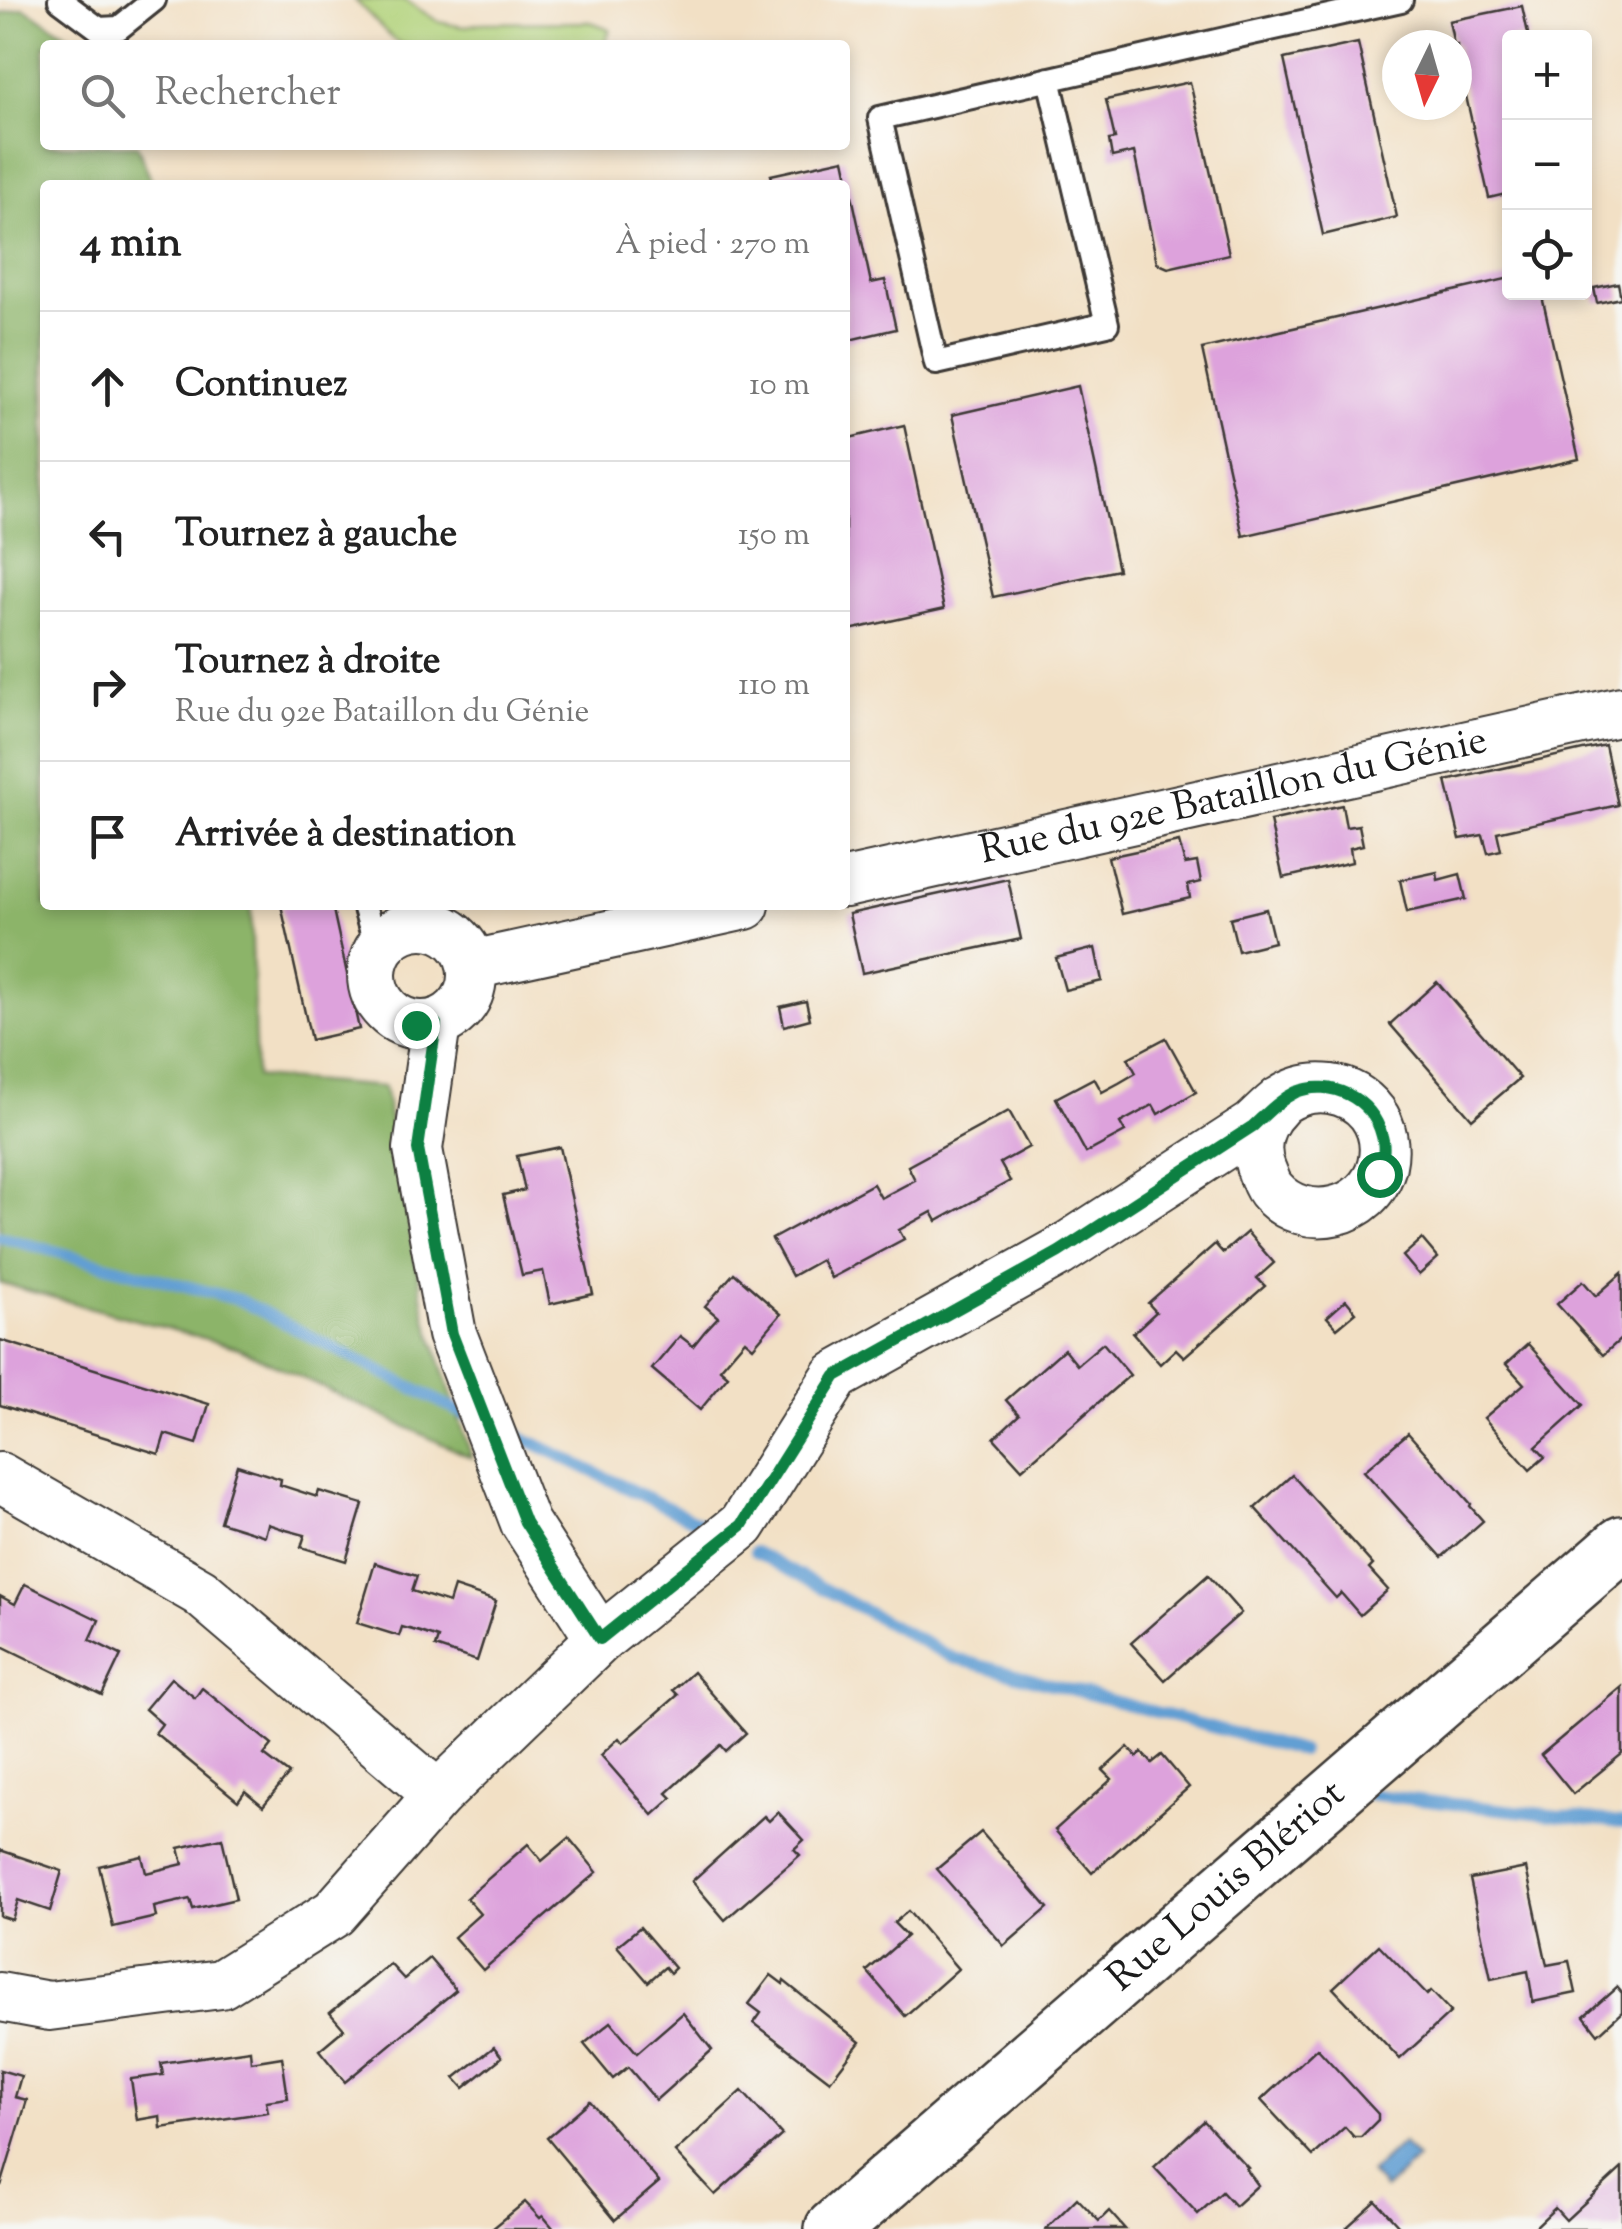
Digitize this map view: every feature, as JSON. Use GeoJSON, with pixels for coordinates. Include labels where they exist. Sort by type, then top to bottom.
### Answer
{"type":"FeatureCollection","features":[{"type":"Feature","properties":{"kind":"street","name":"Rue du 92e Bataillon du Génie"},"geometry":{"type":"LineString","coordinates":[[850,882],[1622,711]]}},
{"type":"Feature","properties":{"kind":"street"},"geometry":{"type":"LineString","coordinates":[[472,966],[723,910]]}},
{"type":"Feature","properties":{"kind":"street"},"geometry":{"type":"LineString","coordinates":[[426,924],[448,931],[461,943],[472,966],[472,983],[465,1002],[436,1024],[416,1025],[396,1018],[383,1006],[372,982],[377,950],[387,938],[411,925],[426,924]]}},
{"type":"Feature","properties":{"kind":"street"},"geometry":{"type":"LineString","coordinates":[[436,1024],[418,1149],[452,1334],[525,1522],[600,1639]]}},
{"type":"Feature","properties":{"kind":"street"},"geometry":{"type":"LineString","coordinates":[[0,1997],[49,2006],[222,1984],[334,1913],[438,1795],[600,1639],[742,1525],[836,1376],[1059,1252],[1253,1126],[1280,1101]]}},
{"type":"Feature","properties":{"kind":"street"},"geometry":{"type":"LineString","coordinates":[[0,1477],[200,1592],[438,1795]]}},
{"type":"Feature","properties":{"kind":"street","name":"Rue Louis Blériot"},"geometry":{"type":"LineString","coordinates":[[833,2229],[1622,1544]]}},
{"type":"Feature","properties":{"kind":"lane"},"geometry":{"type":"LineString","coordinates":[[60,0],[99,29],[119,28],[154,0]]}},
{"type":"Feature","properties":{"kind":"lane"},"geometry":{"type":"LineString","coordinates":[[1049,79],[1107,324],[936,363],[880,118],[1049,79],[1401,0]]}},
{"type":"Feature","properties":{"kind":"lane"},"geometry":{"type":"LineString","coordinates":[[365,910],[377,950]]}},
{"type":"Feature","properties":{"kind":"green space"},"geometry":{"type":"Polygon","coordinates":[[[355,0],[405,0],[439,22],[463,27],[480,23],[591,22],[610,29],[606,40],[393,39],[355,0]]]}},
{"type":"Feature","properties":{"kind":"green space"},"geometry":{"type":"Polygon","coordinates":[[[24,8],[77,40],[40,40],[40,150],[139,150],[151,180],[40,180],[40,910],[251,910],[256,1077],[384,1087],[426,1317],[472,1458],[239,1348],[0,1283],[0,14],[24,8]]]}},
{"type":"Feature","properties":{"kind":"water"},"geometry":{"type":"Polygon","coordinates":[[[1402,2143],[1417,2159],[1385,2189],[1370,2173],[1402,2143]]]}},
{"type":"Feature","properties":{"kind":"building"},"geometry":{"type":"Polygon","coordinates":[[[1522,6],[1527,30],[1502,30],[1502,195],[1489,198],[1471,120],[1472,30],[1451,30],[1449,21],[1522,6]]]}},
{"type":"Feature","properties":{"kind":"building"},"geometry":{"type":"Polygon","coordinates":[[[1358,43],[1397,217],[1323,235],[1284,59],[1358,43]]]}},
{"type":"Feature","properties":{"kind":"building"},"geometry":{"type":"Polygon","coordinates":[[[1190,82],[1229,254],[1168,268],[1157,263],[1134,152],[1112,157],[1109,140],[1115,139],[1106,100],[1190,82]]]}},
{"type":"Feature","properties":{"kind":"building"},"geometry":{"type":"Polygon","coordinates":[[[844,159],[849,180],[772,180],[771,175],[844,159]]]}},
{"type":"Feature","properties":{"kind":"building"},"geometry":{"type":"Polygon","coordinates":[[[850,187],[871,283],[885,280],[896,329],[850,340],[850,187]]]}},
{"type":"Feature","properties":{"kind":"building"},"geometry":{"type":"Polygon","coordinates":[[[1502,280],[1502,300],[1543,300],[1579,459],[1243,536],[1202,349],[1502,280]]]}},
{"type":"Feature","properties":{"kind":"building"},"geometry":{"type":"Polygon","coordinates":[[[1618,283],[1621,298],[1597,303],[1594,288],[1618,283]]]}},
{"type":"Feature","properties":{"kind":"building"},"geometry":{"type":"Polygon","coordinates":[[[1078,386],[1118,570],[993,597],[952,415],[1078,386]]]}},
{"type":"Feature","properties":{"kind":"building"},"geometry":{"type":"Polygon","coordinates":[[[904,425],[944,609],[850,630],[850,438],[904,425]]]}},
{"type":"Feature","properties":{"kind":"building"},"geometry":{"type":"Polygon","coordinates":[[[1605,745],[1618,805],[1497,832],[1501,850],[1488,853],[1483,835],[1460,839],[1446,781],[1605,745]]]}},
{"type":"Feature","properties":{"kind":"building"},"geometry":{"type":"Polygon","coordinates":[[[1342,805],[1346,827],[1359,825],[1363,845],[1350,848],[1352,862],[1283,878],[1270,821],[1342,805]]]}},
{"type":"Feature","properties":{"kind":"building"},"geometry":{"type":"Polygon","coordinates":[[[1179,842],[1185,864],[1197,862],[1201,882],[1188,885],[1190,898],[1122,914],[1108,857],[1179,842]]]}},
{"type":"Feature","properties":{"kind":"building"},"geometry":{"type":"Polygon","coordinates":[[[1437,872],[1438,880],[1460,874],[1466,899],[1407,912],[1400,880],[1437,872]]]}},
{"type":"Feature","properties":{"kind":"building"},"geometry":{"type":"Polygon","coordinates":[[[1008,879],[1021,939],[862,973],[849,914],[1008,879]]]}},
{"type":"Feature","properties":{"kind":"building"},"geometry":{"type":"Polygon","coordinates":[[[1266,909],[1274,942],[1238,951],[1230,918],[1266,909]]]}},
{"type":"Feature","properties":{"kind":"building"},"geometry":{"type":"Polygon","coordinates":[[[282,910],[333,910],[359,1029],[311,1040],[282,910]]]}},
{"type":"Feature","properties":{"kind":"building"},"geometry":{"type":"Polygon","coordinates":[[[1095,948],[1102,981],[1065,990],[1056,958],[1095,948]]]}},
{"type":"Feature","properties":{"kind":"building"},"geometry":{"type":"Polygon","coordinates":[[[1437,982],[1520,1078],[1472,1119],[1390,1024],[1437,982]]]}},
{"type":"Feature","properties":{"kind":"building"},"geometry":{"type":"Polygon","coordinates":[[[806,1001],[810,1019],[784,1026],[780,1007],[806,1001]]]}},
{"type":"Feature","properties":{"kind":"building"},"geometry":{"type":"Polygon","coordinates":[[[1166,1038],[1196,1092],[1158,1114],[1153,1105],[1120,1123],[1125,1132],[1086,1153],[1056,1098],[1094,1078],[1102,1092],[1119,1083],[1136,1073],[1128,1058],[1166,1038]]]}},
{"type":"Feature","properties":{"kind":"building"},"geometry":{"type":"Polygon","coordinates":[[[1009,1111],[1029,1147],[1000,1163],[1010,1181],[937,1221],[932,1212],[899,1230],[904,1239],[831,1278],[821,1260],[792,1276],[772,1239],[873,1184],[881,1198],[915,1180],[908,1166],[1009,1111]]]}},
{"type":"Feature","properties":{"kind":"building"},"geometry":{"type":"Polygon","coordinates":[[[560,1147],[593,1294],[550,1304],[543,1271],[522,1275],[503,1195],[525,1190],[517,1156],[560,1147]]]}},
{"type":"Feature","properties":{"kind":"building"},"geometry":{"type":"Polygon","coordinates":[[[1247,1232],[1274,1263],[1257,1278],[1265,1286],[1184,1357],[1176,1349],[1160,1364],[1133,1333],[1156,1312],[1148,1303],[1215,1244],[1223,1253],[1247,1232]]]}},
{"type":"Feature","properties":{"kind":"building"},"geometry":{"type":"Polygon","coordinates":[[[1422,1239],[1438,1258],[1419,1275],[1403,1256],[1422,1239]]]}},
{"type":"Feature","properties":{"kind":"building"},"geometry":{"type":"Polygon","coordinates":[[[734,1273],[781,1314],[753,1347],[745,1340],[720,1369],[728,1376],[700,1410],[652,1369],[680,1336],[693,1346],[718,1317],[705,1306],[734,1273]]]}},
{"type":"Feature","properties":{"kind":"building"},"geometry":{"type":"Polygon","coordinates":[[[1622,1273],[1622,1338],[1603,1355],[1557,1304],[1583,1281],[1596,1296],[1622,1273]]]}},
{"type":"Feature","properties":{"kind":"building"},"geometry":{"type":"Polygon","coordinates":[[[1346,1300],[1356,1312],[1337,1328],[1327,1317],[1346,1300]]]}},
{"type":"Feature","properties":{"kind":"building"},"geometry":{"type":"Polygon","coordinates":[[[0,1340],[209,1404],[197,1444],[165,1434],[159,1454],[0,1405],[0,1340]]]}},
{"type":"Feature","properties":{"kind":"building"},"geometry":{"type":"Polygon","coordinates":[[[1103,1343],[1130,1375],[1022,1469],[994,1438],[1019,1415],[1006,1400],[1064,1349],[1077,1365],[1103,1343]]]}},
{"type":"Feature","properties":{"kind":"building"},"geometry":{"type":"Polygon","coordinates":[[[1528,1344],[1583,1405],[1536,1447],[1545,1457],[1530,1470],[1484,1418],[1524,1384],[1506,1364],[1528,1344]]]}},
{"type":"Feature","properties":{"kind":"building"},"geometry":{"type":"Polygon","coordinates":[[[1408,1433],[1483,1521],[1442,1557],[1364,1471],[1408,1433]]]}},
{"type":"Feature","properties":{"kind":"building"},"geometry":{"type":"Polygon","coordinates":[[[237,1465],[281,1479],[280,1485],[317,1497],[319,1491],[363,1504],[346,1561],[301,1547],[305,1535],[268,1524],[265,1536],[220,1522],[237,1465]]]}},
{"type":"Feature","properties":{"kind":"building"},"geometry":{"type":"Polygon","coordinates":[[[1292,1475],[1373,1565],[1369,1569],[1388,1590],[1360,1615],[1341,1593],[1336,1598],[1255,1508],[1292,1475]]]}},
{"type":"Feature","properties":{"kind":"building"},"geometry":{"type":"Polygon","coordinates":[[[375,1563],[417,1576],[412,1591],[449,1603],[454,1587],[496,1601],[477,1661],[435,1647],[438,1638],[420,1632],[402,1627],[399,1636],[357,1623],[375,1563]]]}},
{"type":"Feature","properties":{"kind":"building"},"geometry":{"type":"Polygon","coordinates":[[[1208,1575],[1241,1613],[1165,1680],[1131,1643],[1208,1575]]]}},
{"type":"Feature","properties":{"kind":"building"},"geometry":{"type":"Polygon","coordinates":[[[25,1584],[99,1620],[90,1640],[121,1655],[102,1695],[0,1645],[0,1596],[15,1604],[25,1584]]]}},
{"type":"Feature","properties":{"kind":"building"},"geometry":{"type":"Polygon","coordinates":[[[693,1672],[746,1733],[726,1751],[721,1745],[689,1773],[667,1793],[672,1798],[653,1815],[601,1755],[619,1738],[623,1743],[678,1695],[673,1690],[693,1672]]]}},
{"type":"Feature","properties":{"kind":"building"},"geometry":{"type":"Polygon","coordinates":[[[171,1678],[195,1698],[202,1688],[272,1745],[264,1755],[289,1774],[263,1806],[245,1791],[238,1801],[155,1733],[162,1724],[145,1709],[171,1678]]]}},
{"type":"Feature","properties":{"kind":"building"},"geometry":{"type":"Polygon","coordinates":[[[1622,1687],[1622,1754],[1573,1794],[1541,1755],[1622,1687]]]}},
{"type":"Feature","properties":{"kind":"building"},"geometry":{"type":"Polygon","coordinates":[[[1128,1747],[1137,1757],[1142,1752],[1152,1763],[1162,1755],[1189,1787],[1092,1873],[1055,1830],[1112,1779],[1103,1770],[1128,1747]]]}},
{"type":"Feature","properties":{"kind":"building"},"geometry":{"type":"Polygon","coordinates":[[[778,1812],[804,1840],[794,1849],[800,1855],[725,1920],[692,1881],[764,1816],[769,1821],[778,1812]]]}},
{"type":"Feature","properties":{"kind":"building"},"geometry":{"type":"Polygon","coordinates":[[[981,1832],[1048,1908],[1004,1946],[937,1869],[981,1832]]]}},
{"type":"Feature","properties":{"kind":"building"},"geometry":{"type":"Polygon","coordinates":[[[222,1838],[236,1899],[193,1909],[190,1899],[154,1907],[156,1917],[113,1927],[99,1866],[142,1856],[146,1873],[183,1864],[179,1848],[222,1838]]]}},
{"type":"Feature","properties":{"kind":"building"},"geometry":{"type":"Polygon","coordinates":[[[569,1838],[597,1872],[483,1970],[454,1937],[480,1914],[466,1898],[528,1844],[542,1861],[569,1838]]]}},
{"type":"Feature","properties":{"kind":"building"},"geometry":{"type":"Polygon","coordinates":[[[0,1850],[62,1871],[50,1911],[18,1900],[12,1920],[0,1916],[0,1850]]]}},
{"type":"Feature","properties":{"kind":"building"},"geometry":{"type":"Polygon","coordinates":[[[1526,1868],[1547,1965],[1569,1961],[1576,1993],[1533,2002],[1528,1971],[1491,1979],[1470,1879],[1526,1868]]]}},
{"type":"Feature","properties":{"kind":"building"},"geometry":{"type":"Polygon","coordinates":[[[908,1911],[958,1969],[905,2016],[867,1971],[907,1936],[894,1923],[908,1911]]]}},
{"type":"Feature","properties":{"kind":"building"},"geometry":{"type":"Polygon","coordinates":[[[640,1927],[675,1968],[670,1973],[665,1967],[648,1982],[617,1946],[640,1927]]]}},
{"type":"Feature","properties":{"kind":"building"},"geometry":{"type":"Polygon","coordinates":[[[1379,1945],[1427,1995],[1431,1991],[1451,2012],[1400,2059],[1333,1988],[1379,1945]]]}},
{"type":"Feature","properties":{"kind":"building"},"geometry":{"type":"Polygon","coordinates":[[[429,1958],[456,1990],[345,2082],[319,2050],[344,2029],[330,2013],[390,1964],[404,1979],[429,1958]]]}},
{"type":"Feature","properties":{"kind":"building"},"geometry":{"type":"Polygon","coordinates":[[[771,1975],[783,1984],[784,1981],[860,2042],[830,2081],[754,2023],[761,2013],[749,2004],[771,1975]]]}},
{"type":"Feature","properties":{"kind":"building"},"geometry":{"type":"Polygon","coordinates":[[[1617,1987],[1622,1993],[1622,2012],[1598,2034],[1584,2016],[1617,1987]]]}},
{"type":"Feature","properties":{"kind":"building"},"geometry":{"type":"Polygon","coordinates":[[[683,2013],[712,2050],[656,2100],[628,2067],[613,2079],[584,2044],[611,2022],[637,2053],[683,2013]]]}},
{"type":"Feature","properties":{"kind":"building"},"geometry":{"type":"Polygon","coordinates":[[[494,2047],[502,2057],[464,2088],[455,2078],[494,2047]]]}},
{"type":"Feature","properties":{"kind":"building"},"geometry":{"type":"Polygon","coordinates":[[[1317,2048],[1378,2114],[1378,2120],[1361,2137],[1354,2137],[1345,2127],[1313,2156],[1261,2100],[1317,2048]]]}},
{"type":"Feature","properties":{"kind":"building"},"geometry":{"type":"Polygon","coordinates":[[[250,2050],[251,2062],[282,2057],[288,2098],[266,2101],[268,2112],[161,2128],[160,2116],[137,2120],[131,2079],[163,2075],[161,2063],[250,2050]]]}},
{"type":"Feature","properties":{"kind":"building"},"geometry":{"type":"Polygon","coordinates":[[[0,2070],[21,2076],[15,2097],[27,2100],[1,2186],[0,2070]]]}},
{"type":"Feature","properties":{"kind":"building"},"geometry":{"type":"Polygon","coordinates":[[[742,2091],[782,2135],[715,2195],[675,2152],[742,2091]]]}},
{"type":"Feature","properties":{"kind":"building"},"geometry":{"type":"Polygon","coordinates":[[[590,2101],[659,2182],[615,2220],[547,2138],[590,2101]]]}},
{"type":"Feature","properties":{"kind":"building"},"geometry":{"type":"Polygon","coordinates":[[[1204,2121],[1248,2168],[1258,2185],[1235,2206],[1222,2192],[1198,2214],[1154,2167],[1204,2121]]]}},
{"type":"Feature","properties":{"kind":"building"},"geometry":{"type":"Polygon","coordinates":[[[1622,2168],[1619,2229],[1533,2229],[1555,2208],[1566,2220],[1622,2168]]]}},
{"type":"Feature","properties":{"kind":"building"},"geometry":{"type":"Polygon","coordinates":[[[1077,2198],[1099,2221],[1109,2211],[1125,2229],[1046,2229],[1077,2198]]]}},
{"type":"Feature","properties":{"kind":"building"},"geometry":{"type":"Polygon","coordinates":[[[1376,2201],[1400,2227],[1347,2227],[1376,2201]]]}},
{"type":"Feature","properties":{"kind":"building"},"geometry":{"type":"Polygon","coordinates":[[[525,2202],[554,2229],[492,2229],[525,2202]]]}},
{"type":"Feature","properties":{"kind":"waterway"},"geometry":{"type":"LineString","coordinates":[[0,1237],[239,1300],[470,1417]]}},
{"type":"Feature","properties":{"kind":"waterway"},"geometry":{"type":"LineString","coordinates":[[511,1432],[712,1529]]}},
{"type":"Feature","properties":{"kind":"waterway"},"geometry":{"type":"LineString","coordinates":[[755,1552],[953,1658],[1301,1751]]}},
{"type":"Feature","properties":{"kind":"waterway"},"geometry":{"type":"LineString","coordinates":[[1366,1794],[1622,1823]]}},
{"type":"Feature","properties":{"kind":"route"},"geometry":{"type":"LineString","coordinates":[[416,1025],[436,1024],[418,1149],[452,1334],[525,1522],[600,1639],[742,1525],[836,1376],[1059,1252],[1253,1126],[1280,1101],[1300,1091],[1321,1087],[1343,1091],[1358,1100],[1373,1115],[1382,1135],[1384,1153],[1379,1174]]}}]}
